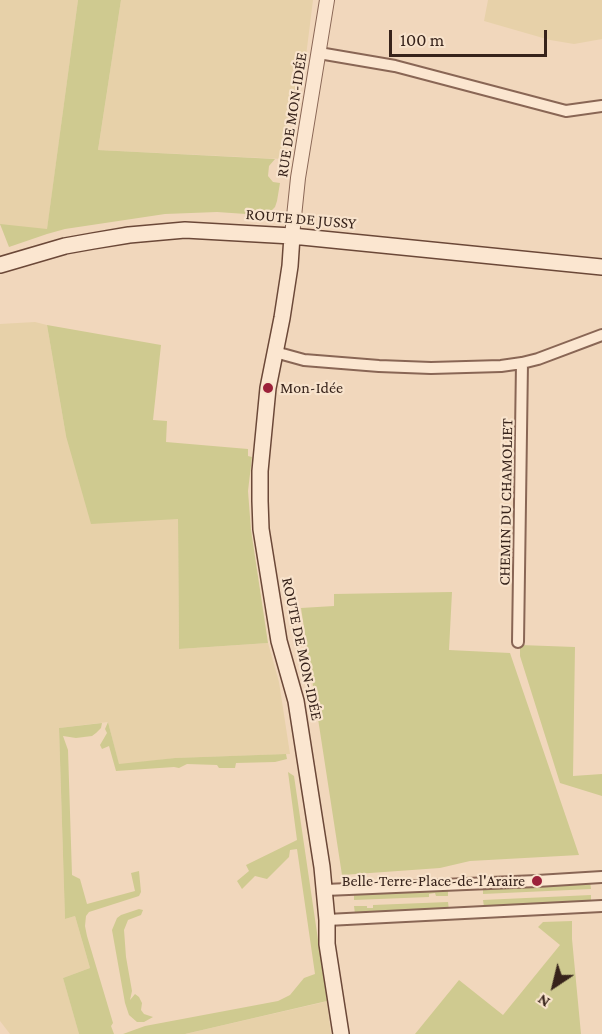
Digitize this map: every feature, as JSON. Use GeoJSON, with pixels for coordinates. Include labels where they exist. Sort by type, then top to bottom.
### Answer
{"type":"FeatureCollection","features":[{"type":"Feature","properties":{"kind":"main road","name":"ROUTE DE JUSSY"},"geometry":{"type":"LineString","coordinates":[[0,265],[75,244],[185,230],[292,236],[602,267]]}},
{"type":"Feature","properties":{"kind":"main road","name":"ROUTE DE MON-IDÉE"},"geometry":{"type":"LineString","coordinates":[[292,236],[282,318],[268,388],[260,471],[261,529],[279,641],[296,701],[325,890],[327,944],[341,1034]]}},
{"type":"Feature","properties":{"kind":"street","name":"RUE DE MON-IDÉE"},"geometry":{"type":"LineString","coordinates":[[292,236],[298,178],[327,0]]}},
{"type":"Feature","properties":{"kind":"street"},"geometry":{"type":"LineString","coordinates":[[319,53],[396,66],[566,111],[602,106]]}},
{"type":"Feature","properties":{"kind":"street"},"geometry":{"type":"LineString","coordinates":[[275,352],[304,360],[372,365],[431,368],[501,366],[522,363],[602,335]]}},
{"type":"Feature","properties":{"kind":"street","name":"CHEMIN DU CHAMOLIET"},"geometry":{"type":"LineString","coordinates":[[518,642],[522,363]]}},
{"type":"Feature","properties":{"kind":"street"},"geometry":{"type":"LineString","coordinates":[[325,890],[602,877]]}},
{"type":"Feature","properties":{"kind":"street"},"geometry":{"type":"LineString","coordinates":[[327,920],[602,906]]}},
{"type":"Feature","properties":{"kind":"shaded area"},"geometry":{"type":"Polygon","coordinates":[[[0,0],[78,0],[47,230],[0,225],[0,0]]]}},
{"type":"Feature","properties":{"kind":"shaded area"},"geometry":{"type":"Polygon","coordinates":[[[78,0],[121,0],[98,150],[275,159],[269,166],[268,176],[273,182],[280,183],[277,201],[272,210],[246,214],[217,212],[165,214],[65,229],[9,247],[0,224],[47,229],[78,0]]]}},
{"type":"Feature","properties":{"kind":"shaded area"},"geometry":{"type":"Polygon","coordinates":[[[121,0],[313,0],[305,64],[297,64],[295,77],[302,82],[290,117],[283,159],[98,150],[121,0]]]}},
{"type":"Feature","properties":{"kind":"shaded area"},"geometry":{"type":"Polygon","coordinates":[[[488,0],[602,0],[602,39],[574,44],[550,40],[484,21],[488,0]]]}},
{"type":"Feature","properties":{"kind":"shaded area"},"geometry":{"type":"Polygon","coordinates":[[[35,322],[47,325],[66,436],[178,519],[179,649],[268,643],[279,682],[290,754],[175,758],[119,765],[108,722],[59,728],[65,919],[75,916],[90,968],[63,978],[79,1034],[10,1034],[0,1021],[0,324],[35,322]]]}},
{"type":"Feature","properties":{"kind":"shaded area"},"geometry":{"type":"Polygon","coordinates":[[[47,325],[161,345],[153,420],[167,421],[166,442],[248,449],[248,456],[252,457],[248,491],[251,530],[268,643],[179,649],[178,519],[91,524],[66,436],[47,325]]]}},
{"type":"Feature","properties":{"kind":"shaded area"},"geometry":{"type":"Polygon","coordinates":[[[452,592],[449,650],[510,653],[579,855],[470,861],[440,868],[342,875],[301,608],[334,606],[334,594],[452,592]]]}},
{"type":"Feature","properties":{"kind":"shaded area"},"geometry":{"type":"Polygon","coordinates":[[[520,645],[575,647],[573,776],[602,774],[602,796],[560,783],[520,656],[520,645]]]}},
{"type":"Feature","properties":{"kind":"shaded area"},"geometry":{"type":"Polygon","coordinates":[[[108,722],[119,764],[175,758],[286,754],[287,759],[275,762],[236,763],[235,768],[187,764],[179,768],[116,771],[109,746],[102,749],[100,745],[107,733],[105,729],[108,722]]]}},
{"type":"Feature","properties":{"kind":"shaded area"},"geometry":{"type":"Polygon","coordinates":[[[102,723],[101,728],[92,736],[76,738],[63,736],[68,750],[72,875],[80,879],[87,904],[135,891],[131,873],[139,871],[141,892],[139,896],[89,912],[86,916],[87,936],[113,1023],[111,1026],[114,1034],[79,1034],[63,978],[90,968],[75,916],[65,919],[59,728],[102,723]]]}},
{"type":"Feature","properties":{"kind":"shaded area"},"geometry":{"type":"Polygon","coordinates":[[[288,772],[294,776],[327,1001],[185,1034],[123,1034],[145,1026],[278,1001],[290,995],[304,978],[315,974],[297,849],[290,850],[289,857],[267,879],[255,876],[242,889],[237,881],[249,871],[246,865],[297,840],[288,772]]]}},
{"type":"Feature","properties":{"kind":"shaded area"},"geometry":{"type":"Polygon","coordinates":[[[590,881],[591,889],[483,894],[483,886],[590,881]]]}},
{"type":"Feature","properties":{"kind":"shaded area"},"geometry":{"type":"Polygon","coordinates":[[[448,889],[448,896],[436,896],[435,893],[429,894],[429,897],[354,900],[354,893],[448,889]]]}},
{"type":"Feature","properties":{"kind":"shaded area"},"geometry":{"type":"Polygon","coordinates":[[[591,895],[591,903],[484,907],[483,900],[591,895]]]}},
{"type":"Feature","properties":{"kind":"shaded area"},"geometry":{"type":"Polygon","coordinates":[[[448,902],[449,910],[355,914],[354,906],[373,908],[373,905],[448,902]]]}},
{"type":"Feature","properties":{"kind":"shaded area"},"geometry":{"type":"Polygon","coordinates":[[[139,909],[143,910],[141,915],[128,920],[124,930],[132,991],[130,1000],[135,994],[142,1003],[141,1010],[144,1014],[153,1017],[144,1022],[137,1022],[129,1015],[112,930],[117,918],[139,909]]]}},
{"type":"Feature","properties":{"kind":"shaded area"},"geometry":{"type":"Polygon","coordinates":[[[572,921],[581,1034],[415,1034],[459,980],[503,1015],[560,945],[538,927],[543,922],[572,921]]]}},
{"type":"Feature","properties":{"kind":"shaded area"},"geometry":{"type":"Polygon","coordinates":[[[327,1001],[331,1034],[185,1034],[320,1003],[327,1001]]]}},
{"type":"Feature","properties":{"kind":"place","name":"Mon-Idée"},"geometry":{"type":"Point","coordinates":[268,388]}},
{"type":"Feature","properties":{"kind":"place","name":"Belle-Terre-Place-de-l'Araire"},"geometry":{"type":"Point","coordinates":[537,881]}}]}
